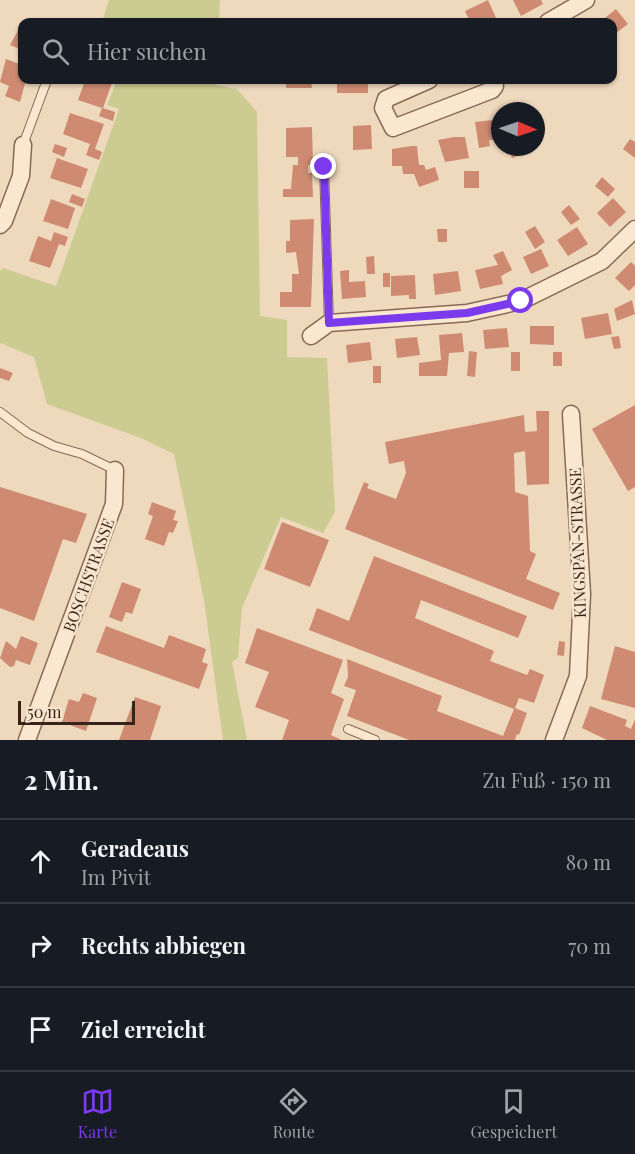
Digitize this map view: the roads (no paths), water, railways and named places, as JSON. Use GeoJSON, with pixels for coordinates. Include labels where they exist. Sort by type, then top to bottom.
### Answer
{"type":"FeatureCollection","features":[{"type":"Feature","properties":{"kind":"street"},"geometry":{"type":"LineString","coordinates":[[555,18],[586,0]]}},
{"type":"Feature","properties":{"kind":"street"},"geometry":{"type":"LineString","coordinates":[[420,84],[386,99],[383,108],[393,128],[492,90],[495,84]]}},
{"type":"Feature","properties":{"kind":"street"},"geometry":{"type":"LineString","coordinates":[[0,225],[4,221],[21,176],[23,144]]}},
{"type":"Feature","properties":{"kind":"street"},"geometry":{"type":"LineString","coordinates":[[311,336],[329,323],[467,313],[521,301],[602,261],[635,229]]}},
{"type":"Feature","properties":{"kind":"street","name":"KINGSPAN-STRASSE"},"geometry":{"type":"LineString","coordinates":[[554,740],[578,675],[582,606],[571,414]]}},
{"type":"Feature","properties":{"kind":"street","name":"BOSCHSTRASSE"},"geometry":{"type":"LineString","coordinates":[[27,740],[114,504],[115,470]]}},
{"type":"Feature","properties":{"kind":"lane"},"geometry":{"type":"LineString","coordinates":[[23,144],[46,84]]}},
{"type":"Feature","properties":{"kind":"lane"},"geometry":{"type":"LineString","coordinates":[[324,167],[329,323]]}},
{"type":"Feature","properties":{"kind":"lane","name":"BOSCHSTRASSE"},"geometry":{"type":"LineString","coordinates":[[0,412],[28,433],[54,446],[82,454],[115,470]]}},
{"type":"Feature","properties":{"kind":"lane"},"geometry":{"type":"LineString","coordinates":[[348,729],[375,740]]}}]}
